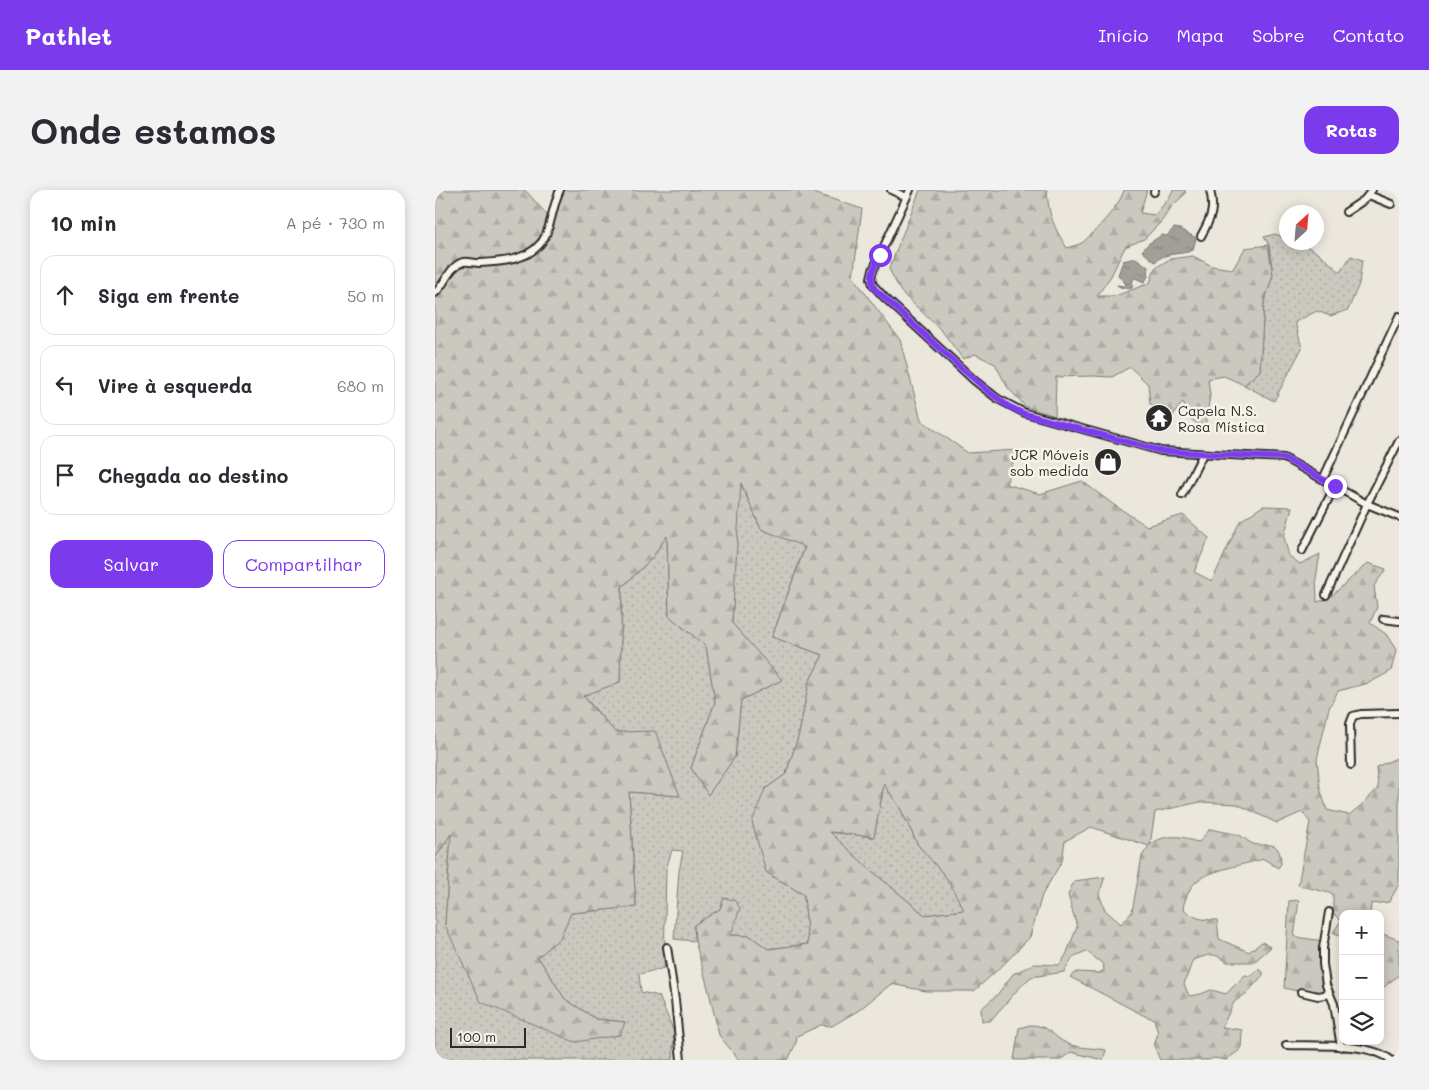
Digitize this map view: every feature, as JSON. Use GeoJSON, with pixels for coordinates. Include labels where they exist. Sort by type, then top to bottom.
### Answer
{"type":"FeatureCollection","features":[{"type":"Feature","properties":{"kind":"street"},"geometry":{"type":"LineString","coordinates":[[435,293],[440,290],[452,270],[464,262],[501,261],[526,254],[535,249],[541,244],[545,236],[553,204],[560,190]]}},
{"type":"Feature","properties":{"kind":"street"},"geometry":{"type":"LineString","coordinates":[[891,190],[906,197]]}},
{"type":"Feature","properties":{"kind":"street"},"geometry":{"type":"LineString","coordinates":[[909,190],[873,270],[872,282],[875,289],[945,354],[1008,406],[1042,419],[1153,449],[1203,454],[1280,457],[1367,504],[1398,514]]}},
{"type":"Feature","properties":{"kind":"street"},"geometry":{"type":"LineString","coordinates":[[1201,236],[1213,208],[1210,190]]}},
{"type":"Feature","properties":{"kind":"street"},"geometry":{"type":"LineString","coordinates":[[1346,212],[1359,204],[1370,193],[1391,204]]}},
{"type":"Feature","properties":{"kind":"street"},"geometry":{"type":"LineString","coordinates":[[1323,479],[1399,316]]}},
{"type":"Feature","properties":{"kind":"street"},"geometry":{"type":"LineString","coordinates":[[1326,595],[1367,504],[1399,441]]}},
{"type":"Feature","properties":{"kind":"street"},"geometry":{"type":"LineString","coordinates":[[1182,495],[1203,454]]}},
{"type":"Feature","properties":{"kind":"street"},"geometry":{"type":"LineString","coordinates":[[1302,551],[1335,486]]}},
{"type":"Feature","properties":{"kind":"street"},"geometry":{"type":"LineString","coordinates":[[1383,619],[1399,621]]}},
{"type":"Feature","properties":{"kind":"street"},"geometry":{"type":"LineString","coordinates":[[1351,765],[1350,724],[1353,716],[1399,713]]}},
{"type":"Feature","properties":{"kind":"street"},"geometry":{"type":"LineString","coordinates":[[1329,912],[1323,957],[1325,981],[1336,1011],[1341,1047]]}},
{"type":"Feature","properties":{"kind":"street"},"geometry":{"type":"LineString","coordinates":[[667,947],[681,1060]]}},
{"type":"Feature","properties":{"kind":"street"},"geometry":{"type":"LineString","coordinates":[[1301,992],[1319,996],[1330,994]]}},
{"type":"Feature","properties":{"kind":"street"},"geometry":{"type":"LineString","coordinates":[[1286,1045],[1369,1049],[1383,1054],[1391,1060]]}},
{"type":"Feature","properties":{"kind":"green space"},"geometry":{"type":"Polygon","coordinates":[[[435,190],[525,190],[550,218],[560,190],[805,190],[862,209],[853,277],[900,340],[921,420],[968,453],[1017,450],[1006,484],[1040,494],[1082,481],[1114,505],[1147,526],[1183,515],[1209,538],[1194,572],[1212,581],[1240,521],[1263,506],[1292,507],[1284,537],[1289,556],[1300,564],[1320,554],[1316,578],[1317,602],[1328,599],[1368,563],[1386,569],[1374,586],[1377,607],[1370,623],[1386,634],[1396,650],[1391,671],[1369,683],[1338,691],[1329,708],[1317,759],[1320,788],[1327,810],[1349,815],[1378,788],[1376,767],[1399,757],[1399,884],[1389,902],[1371,904],[1370,910],[1339,910],[1339,919],[1333,913],[1333,894],[1298,885],[1310,822],[1302,812],[1277,823],[1237,804],[1200,802],[1155,812],[1150,845],[1160,839],[1172,837],[1182,837],[1199,842],[1210,829],[1238,835],[1256,845],[1274,846],[1278,849],[1280,855],[1281,864],[1278,868],[1264,859],[1220,870],[1203,877],[1188,892],[1184,904],[1183,908],[1194,917],[1217,920],[1219,939],[1249,952],[1262,942],[1271,947],[1254,962],[1227,962],[1214,955],[1193,960],[1184,984],[1189,996],[1211,990],[1226,994],[1245,975],[1252,976],[1258,969],[1263,972],[1263,975],[1247,993],[1234,1002],[1222,1027],[1242,1030],[1241,1049],[1226,1060],[1214,1058],[1208,1060],[1160,1060],[1154,1046],[1158,1033],[1154,1019],[1070,977],[1076,972],[1099,973],[1104,970],[1103,964],[1086,951],[1073,957],[1064,972],[1031,977],[990,1021],[982,1021],[981,1009],[997,995],[1013,974],[1034,964],[1059,965],[1066,955],[1077,927],[1068,895],[1074,881],[1105,877],[1099,894],[1105,910],[1121,924],[1132,912],[1142,856],[1149,846],[1091,827],[1065,841],[1062,861],[1042,895],[1030,937],[974,991],[926,991],[891,984],[859,1010],[832,1026],[821,1025],[797,1036],[796,1043],[788,1060],[739,1060],[719,1035],[695,941],[694,925],[720,909],[724,898],[734,900],[740,908],[731,935],[750,936],[768,949],[808,944],[804,895],[766,872],[752,822],[765,789],[786,774],[799,734],[809,682],[823,655],[772,637],[805,547],[761,529],[741,483],[732,623],[782,680],[741,700],[735,757],[708,795],[691,768],[715,702],[706,646],[669,616],[667,536],[652,558],[622,587],[620,682],[583,696],[615,732],[655,731],[680,796],[629,792],[636,907],[571,913],[560,938],[538,957],[565,999],[596,1019],[625,1022],[620,1035],[575,1042],[481,1002],[445,925],[451,834],[435,858],[435,190]],[[884,784],[874,837],[830,832],[867,867],[925,915],[964,910],[946,877],[918,845],[900,808],[884,784]]]}},
{"type":"Feature","properties":{"kind":"green space"},"geometry":{"type":"Polygon","coordinates":[[[920,190],[1047,190],[1052,220],[1067,248],[1082,243],[1093,232],[1113,210],[1124,190],[1147,190],[1140,213],[1155,215],[1173,190],[1185,190],[1185,194],[1172,206],[1161,222],[1144,239],[1125,247],[1111,276],[1097,296],[1115,296],[1150,283],[1155,268],[1170,259],[1193,256],[1212,266],[1233,269],[1245,248],[1268,245],[1273,275],[1264,302],[1260,371],[1244,385],[1224,376],[1208,379],[1210,395],[1205,428],[1189,418],[1183,402],[1170,419],[1150,404],[1148,384],[1130,367],[1112,377],[1056,377],[1055,416],[1026,407],[1008,388],[995,364],[975,354],[963,359],[942,331],[901,292],[889,269],[920,190]]]}},
{"type":"Feature","properties":{"kind":"green space"},"geometry":{"type":"Polygon","coordinates":[[[1275,234],[1279,235],[1279,250],[1313,250],[1340,272],[1351,256],[1362,260],[1359,284],[1348,310],[1330,316],[1317,311],[1295,322],[1302,348],[1274,401],[1244,385],[1260,371],[1264,302],[1273,275],[1269,245],[1264,237],[1275,234]]]}},
{"type":"Feature","properties":{"kind":"green space"},"geometry":{"type":"Polygon","coordinates":[[[740,482],[761,529],[805,546],[772,637],[823,655],[809,682],[799,734],[786,774],[765,789],[766,872],[804,895],[808,944],[768,949],[750,936],[730,935],[724,898],[720,909],[694,925],[695,941],[674,939],[679,871],[683,851],[672,850],[666,869],[664,968],[639,974],[641,992],[659,996],[674,1032],[673,1060],[435,1060],[435,858],[451,833],[445,925],[575,1042],[625,1022],[596,1019],[565,999],[538,957],[560,937],[571,913],[636,907],[629,792],[680,796],[615,732],[583,695],[620,682],[622,587],[652,558],[667,535],[669,616],[706,646],[715,702],[691,768],[708,794],[735,757],[741,700],[781,680],[732,623],[740,482]]]}},
{"type":"Feature","properties":{"kind":"green space"},"geometry":{"type":"Polygon","coordinates":[[[884,784],[900,808],[918,845],[946,877],[965,910],[925,915],[867,867],[829,832],[874,837],[884,784]]]}},
{"type":"Feature","properties":{"kind":"green space"},"geometry":{"type":"Polygon","coordinates":[[[1299,900],[1294,937],[1324,941],[1323,948],[1330,994],[1314,995],[1284,988],[1289,901],[1299,900]]]}},
{"type":"Feature","properties":{"kind":"green space"},"geometry":{"type":"Polygon","coordinates":[[[1339,924],[1339,936],[1333,932],[1339,924]]]}},
{"type":"Feature","properties":{"kind":"green space"},"geometry":{"type":"Polygon","coordinates":[[[1384,934],[1399,940],[1399,975],[1384,987],[1384,934]]]}},
{"type":"Feature","properties":{"kind":"green space"},"geometry":{"type":"Polygon","coordinates":[[[1030,1025],[1047,1029],[1072,1045],[1106,1050],[1103,1060],[1071,1052],[1060,1060],[1014,1060],[1019,1028],[1030,1025]]]}},
{"type":"Feature","properties":{"kind":"water"},"geometry":{"type":"Polygon","coordinates":[[[1174,228],[1180,229],[1196,238],[1193,250],[1163,256],[1155,262],[1142,251],[1148,244],[1162,235],[1167,236],[1174,228]]]}},
{"type":"Feature","properties":{"kind":"water"},"geometry":{"type":"Polygon","coordinates":[[[1136,258],[1148,267],[1147,278],[1144,282],[1133,279],[1132,288],[1124,288],[1117,285],[1124,286],[1126,284],[1118,275],[1123,261],[1136,258]]]}},
{"type":"Feature","properties":{"kind":"place","name":"Capela N.S. Rosa Mística"},"geometry":{"type":"Point","coordinates":[1159,418]}},
{"type":"Feature","properties":{"kind":"place","name":"JCR Móveis sob medida"},"geometry":{"type":"Point","coordinates":[1108,462]}},
{"type":"Feature","properties":{"kind":"route"},"geometry":{"type":"LineString","coordinates":[[880,255],[871,278],[875,289],[961,368],[1008,406],[1025,414],[1161,451],[1284,458],[1335,486]]}}]}
